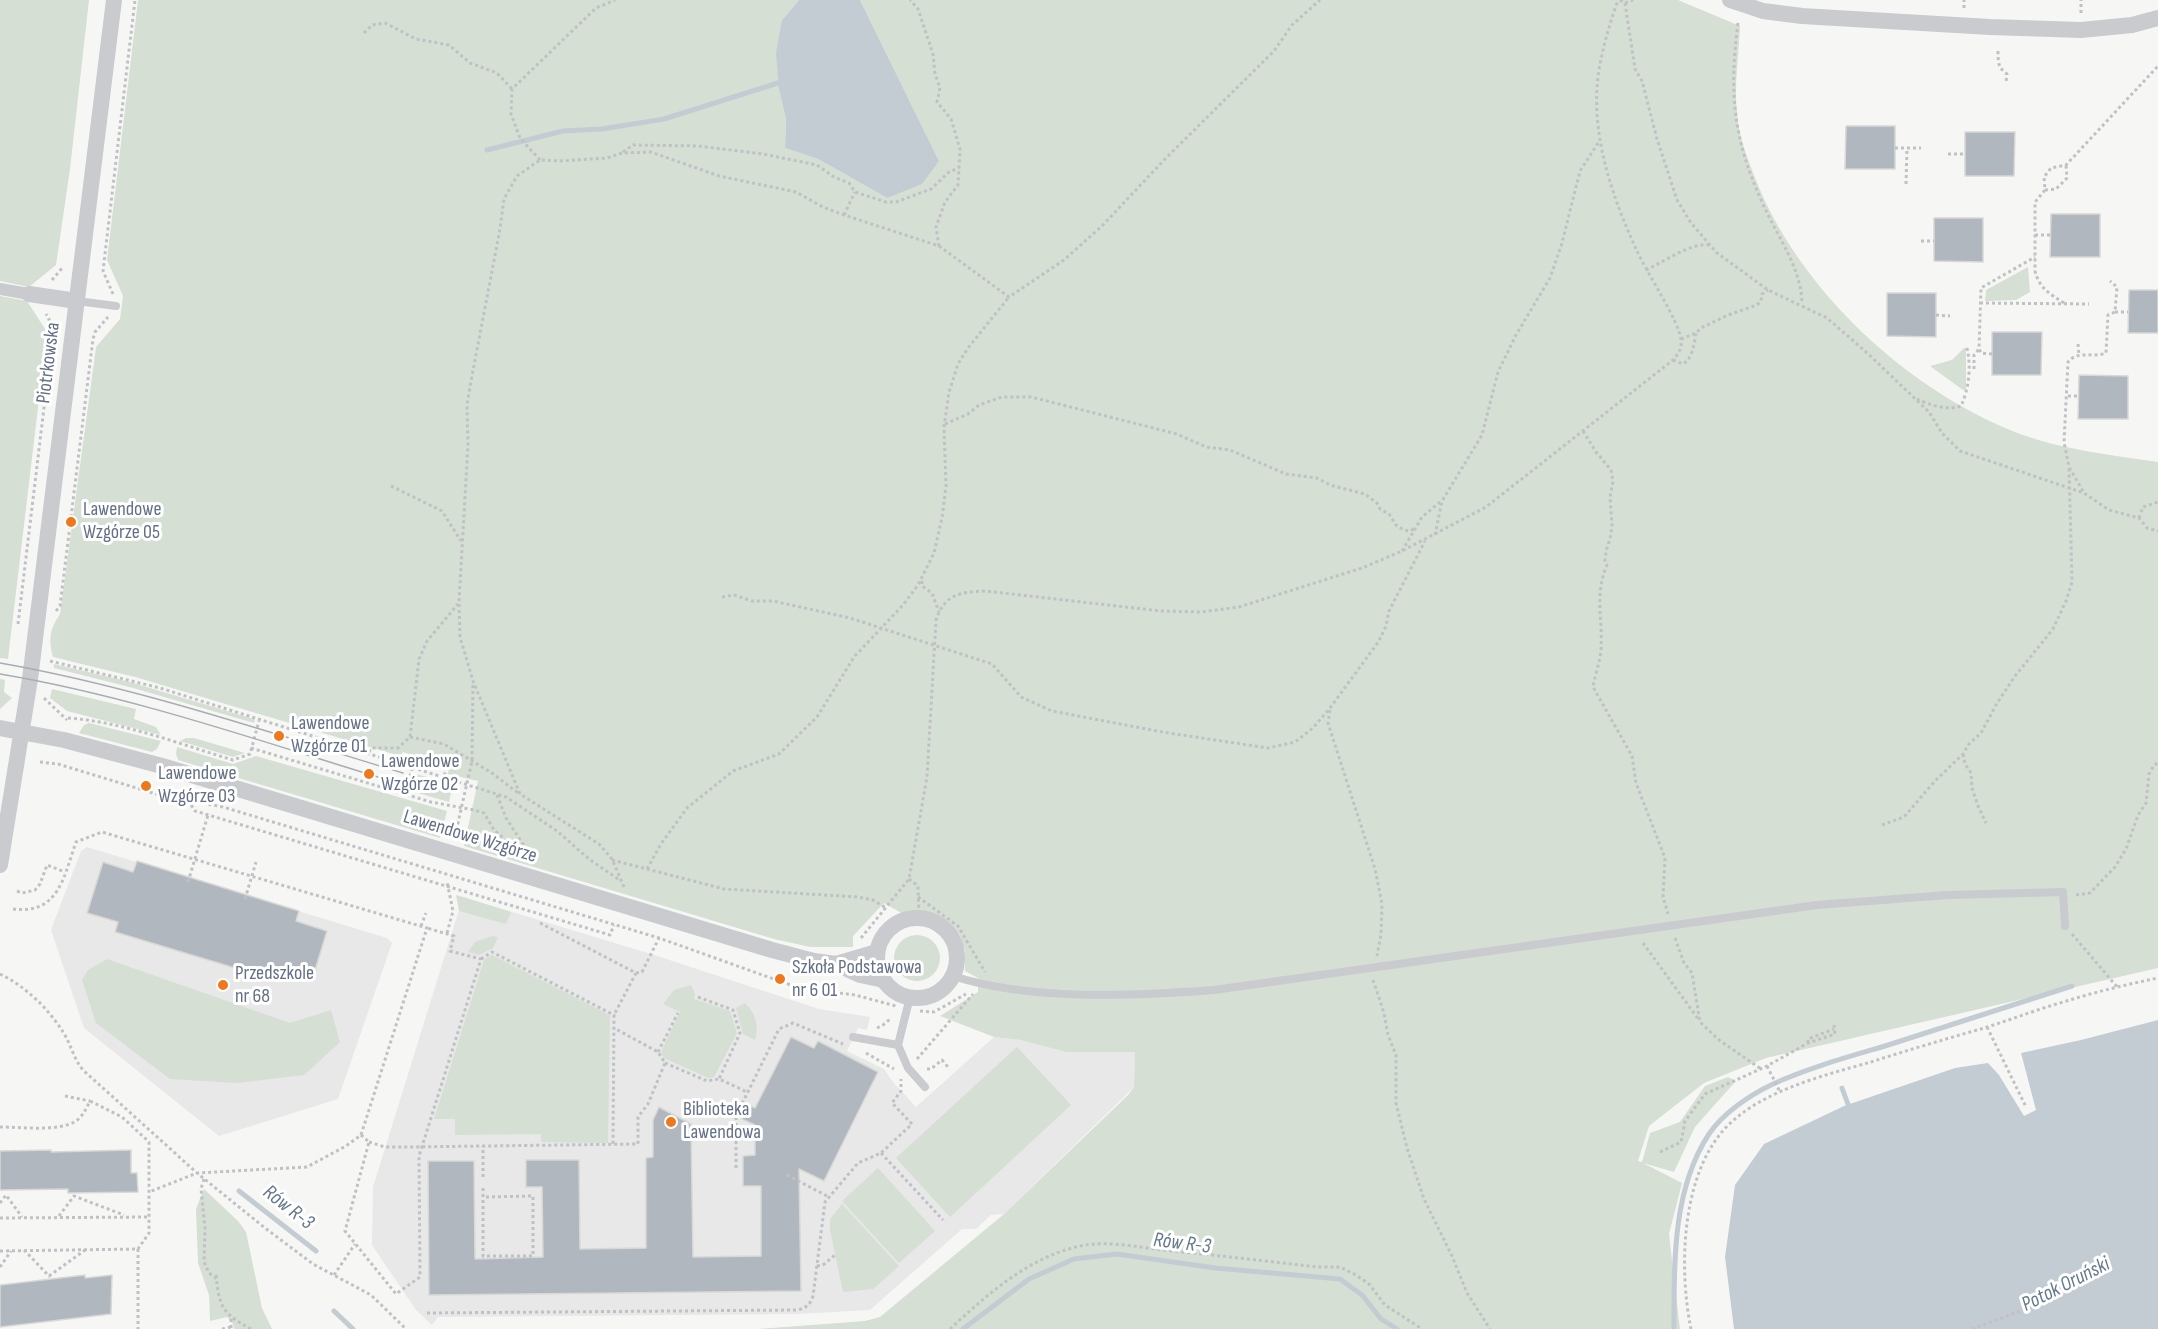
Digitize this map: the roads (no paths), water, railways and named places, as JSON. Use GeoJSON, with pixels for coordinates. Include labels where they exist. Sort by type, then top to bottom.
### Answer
{"type":"FeatureCollection","features":[{"type":"Feature","properties":{"kind":"street","name":"Piotrkowska"},"geometry":{"type":"LineString","coordinates":[[22,731],[78,302],[114,0]]}},
{"type":"Feature","properties":{"kind":"street"},"geometry":{"type":"LineString","coordinates":[[1730,0],[1762,11],[1802,16],[1990,27],[2081,30],[2132,25],[2158,18]]}},
{"type":"Feature","properties":{"kind":"street"},"geometry":{"type":"LineString","coordinates":[[0,289],[78,302]]}},
{"type":"Feature","properties":{"kind":"street","name":"Lawendowe Wzgórze"},"geometry":{"type":"LineString","coordinates":[[0,728],[84,744],[162,766],[772,950],[836,964],[860,975],[884,980],[895,992],[913,1004]]}},
{"type":"Feature","properties":{"kind":"street"},"geometry":{"type":"LineString","coordinates":[[0,865],[22,731]]}},
{"type":"Feature","properties":{"kind":"street"},"geometry":{"type":"LineString","coordinates":[[884,980],[878,967],[877,952],[882,938],[891,927],[904,920],[919,918],[943,927],[956,950],[957,963],[953,976],[935,994],[913,1004]]}},
{"type":"Feature","properties":{"kind":"street","name":"Lawendowe Wzgórze"},"geometry":{"type":"LineString","coordinates":[[836,964],[877,952]]}},
{"type":"Feature","properties":{"kind":"lane"},"geometry":{"type":"LineString","coordinates":[[78,302],[113,310]]}},
{"type":"Feature","properties":{"kind":"lane"},"geometry":{"type":"LineString","coordinates":[[953,976],[981,985],[1062,993],[1160,994],[1374,969],[1817,905],[1948,894],[2063,892],[2065,926]]}},
{"type":"Feature","properties":{"kind":"lane"},"geometry":{"type":"LineString","coordinates":[[913,1004],[898,1045],[908,1068],[925,1087]]}},
{"type":"Feature","properties":{"kind":"lane"},"geometry":{"type":"LineString","coordinates":[[853,1037],[898,1045]]}},
{"type":"Feature","properties":{"kind":"water"},"geometry":{"type":"Polygon","coordinates":[[[799,0],[860,0],[939,161],[922,184],[887,198],[818,159],[785,148],[786,119],[779,90],[776,53],[782,20],[799,0]]]}},
{"type":"Feature","properties":{"kind":"water","name":"Potok Oruński"},"geometry":{"type":"Polygon","coordinates":[[[2158,1020],[2158,1329],[1734,1329],[1725,1257],[1735,1185],[1764,1144],[1844,1106],[1955,1068],[1988,1063],[1999,1075],[2024,1116],[2036,1110],[2021,1053],[2158,1020]]]}},
{"type":"Feature","properties":{"kind":"waterway"},"geometry":{"type":"LineString","coordinates":[[487,150],[563,131],[602,129],[664,119],[778,83]]}},
{"type":"Feature","properties":{"kind":"waterway"},"geometry":{"type":"LineString","coordinates":[[1674,1329],[1675,1254],[1682,1203],[1688,1179],[1709,1134],[1729,1112],[1764,1088],[1800,1073],[2072,986]]}},
{"type":"Feature","properties":{"kind":"waterway"},"geometry":{"type":"LineString","coordinates":[[1842,1088],[1849,1107],[1852,1108]]}},
{"type":"Feature","properties":{"kind":"waterway","name":"Rów R-3"},"geometry":{"type":"LineString","coordinates":[[239,1191],[316,1251]]}},
{"type":"Feature","properties":{"kind":"waterway","name":"Rów R-3"},"geometry":{"type":"LineString","coordinates":[[963,1329],[1029,1279],[1074,1259],[1117,1254],[1215,1268],[1340,1279],[1362,1295],[1381,1319],[1397,1329]]}},
{"type":"Feature","properties":{"kind":"waterway","name":"Rów R-3"},"geometry":{"type":"LineString","coordinates":[[334,1311],[353,1329]]}},
{"type":"Feature","properties":{"kind":"tram line"},"geometry":{"type":"LineString","coordinates":[[0,663],[153,698],[403,773]]}},
{"type":"Feature","properties":{"kind":"tram line"},"geometry":{"type":"LineString","coordinates":[[0,674],[152,708],[401,784]]}},
{"type":"Feature","properties":{"kind":"place","name":"Lawendowe Wzgórze 05"},"geometry":{"type":"Point","coordinates":[71,522]}},
{"type":"Feature","properties":{"kind":"place","name":"Lawendowe Wzgórze 01"},"geometry":{"type":"Point","coordinates":[279,736]}},
{"type":"Feature","properties":{"kind":"place","name":"Lawendowe Wzgórze 02"},"geometry":{"type":"Point","coordinates":[369,774]}},
{"type":"Feature","properties":{"kind":"place","name":"Lawendowe Wzgórze 03"},"geometry":{"type":"Point","coordinates":[146,786]}},
{"type":"Feature","properties":{"kind":"place","name":"Szkoła Podstawowa nr 6 01"},"geometry":{"type":"Point","coordinates":[780,979]}},
{"type":"Feature","properties":{"kind":"place","name":"Przedszkole nr 68"},"geometry":{"type":"Point","coordinates":[223,985]}},
{"type":"Feature","properties":{"kind":"place","name":"Biblioteka Lawendowa"},"geometry":{"type":"Point","coordinates":[671,1122]}}]}
